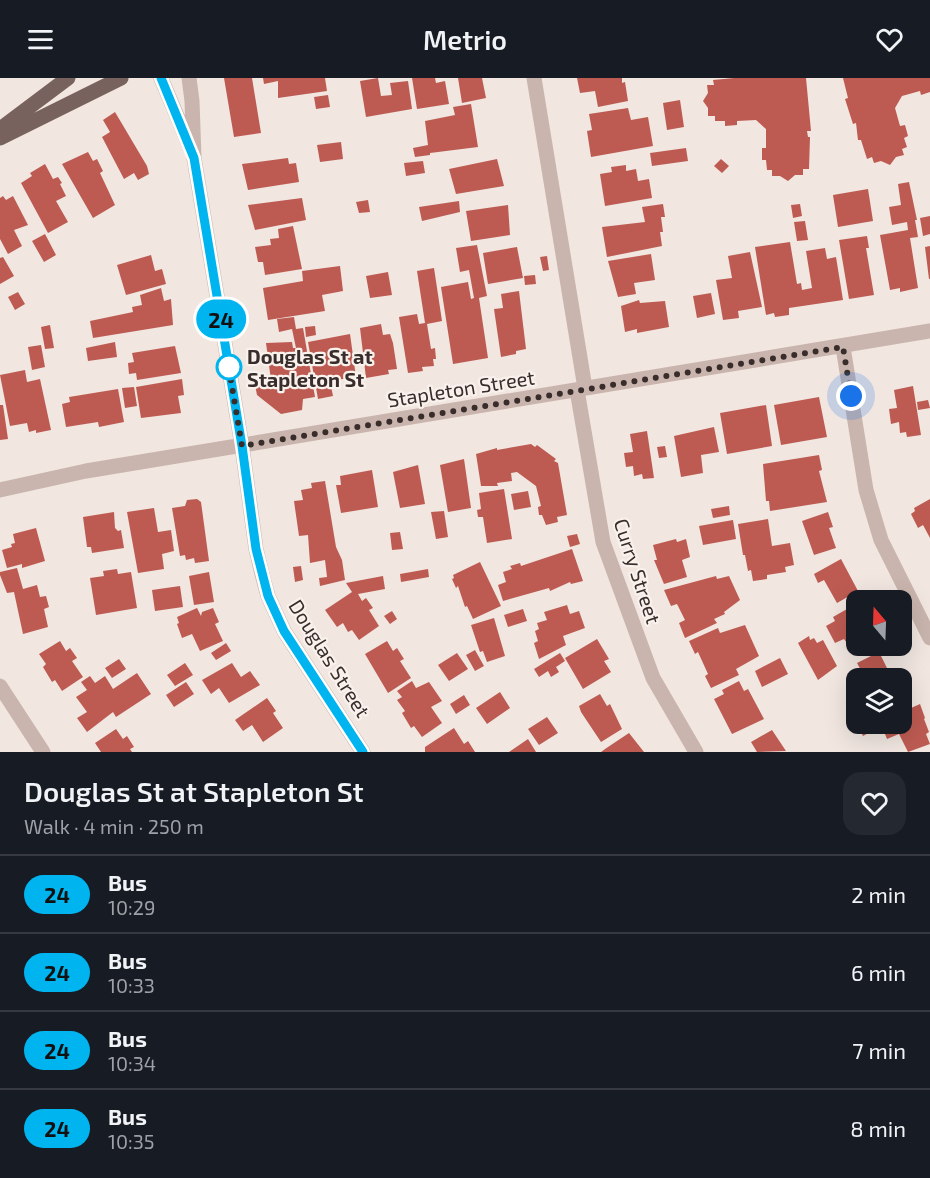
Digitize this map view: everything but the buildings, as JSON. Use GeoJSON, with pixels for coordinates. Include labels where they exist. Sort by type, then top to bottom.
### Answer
{"type":"FeatureCollection","features":[{"type":"Feature","properties":{"kind":"main road"},"geometry":{"type":"LineString","coordinates":[[0,129],[68,78]]}},
{"type":"Feature","properties":{"kind":"main road"},"geometry":{"type":"LineString","coordinates":[[31,107],[82,78]]}},
{"type":"Feature","properties":{"kind":"main road"},"geometry":{"type":"LineString","coordinates":[[0,138],[121,78]]}},
{"type":"Feature","properties":{"kind":"street","name":"Douglas Street"},"geometry":{"type":"LineString","coordinates":[[162,78],[194,158]]}},
{"type":"Feature","properties":{"kind":"street","name":"Douglas Street"},"geometry":{"type":"LineString","coordinates":[[189,78],[194,158],[242,446],[256,549],[268,596],[284,631],[363,752]]}},
{"type":"Feature","properties":{"kind":"street","name":"Curry Street"},"geometry":{"type":"LineString","coordinates":[[534,78],[603,543],[653,678],[696,752]]}},
{"type":"Feature","properties":{"kind":"street","name":"Stapleton Street"},"geometry":{"type":"LineString","coordinates":[[0,490],[76,472],[930,331]]}},
{"type":"Feature","properties":{"kind":"street"},"geometry":{"type":"LineString","coordinates":[[843,347],[866,490],[878,530],[930,638]]}},
{"type":"Feature","properties":{"kind":"street"},"geometry":{"type":"LineString","coordinates":[[0,686],[43,752]]}},
{"type":"Feature","properties":{"kind":"bus line","name":"24"},"geometry":{"type":"LineString","coordinates":[[161,78],[194,158],[242,446],[256,549],[268,596],[284,631],[363,752]]}},
{"type":"Feature","properties":{"kind":"place","name":"Douglas St at Stapleton St"},"geometry":{"type":"Point","coordinates":[229,367]}},
{"type":"Feature","properties":{"kind":"route"},"geometry":{"type":"LineString","coordinates":[[229,367],[228,363],[242,446],[843,347],[851,396]]}}]}
